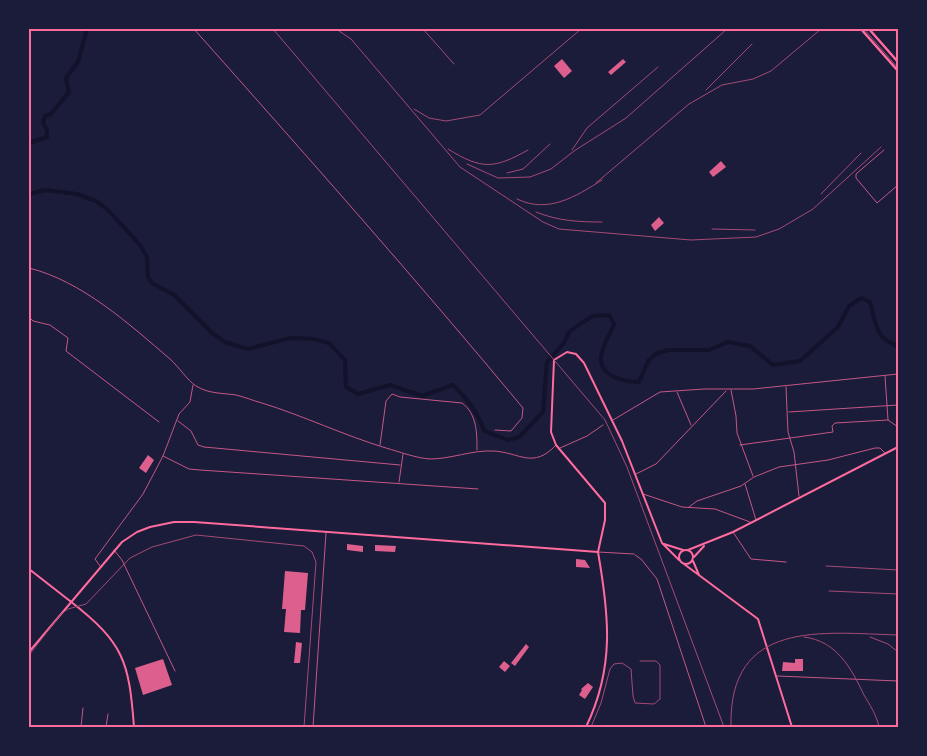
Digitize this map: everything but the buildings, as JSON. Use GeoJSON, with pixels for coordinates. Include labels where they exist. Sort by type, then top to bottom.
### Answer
{"type":"FeatureCollection","features":[{"type":"Feature","properties":{"kind":"highway"},"geometry":{"type":"LineString","coordinates":[[861,29],[898,71]]}},
{"type":"Feature","properties":{"kind":"highway"},"geometry":{"type":"LineString","coordinates":[[869,29],[898,62]]}},
{"type":"Feature","properties":{"kind":"main road"},"geometry":{"type":"LineString","coordinates":[[586,727],[598,701],[608,645],[606,602],[598,552],[605,520],[605,503],[556,445],[551,429],[554,360],[562,354],[572,353],[580,356],[612,420],[662,543],[700,577],[758,619],[792,727]]}},
{"type":"Feature","properties":{"kind":"main road"},"geometry":{"type":"LineString","coordinates":[[680,560],[680,553],[733,532],[898,446]]}},
{"type":"Feature","properties":{"kind":"main road"},"geometry":{"type":"LineString","coordinates":[[29,652],[114,550],[137,532],[174,522],[598,552]]}},
{"type":"Feature","properties":{"kind":"main road"},"geometry":{"type":"LineString","coordinates":[[662,543],[686,550],[700,577]]}},
{"type":"Feature","properties":{"kind":"main road"},"geometry":{"type":"LineString","coordinates":[[684,564],[692,559],[706,544]]}},
{"type":"Feature","properties":{"kind":"main road"},"geometry":{"type":"LineString","coordinates":[[29,568],[97,623],[119,650],[129,675],[134,727]]}},
{"type":"Feature","properties":{"kind":"street"},"geometry":{"type":"LineString","coordinates":[[194,29],[261,108],[376,235],[523,408],[522,418],[511,431],[495,430]]}},
{"type":"Feature","properties":{"kind":"street"},"geometry":{"type":"LineString","coordinates":[[884,150],[856,174],[856,178],[877,203],[898,186]]}},
{"type":"Feature","properties":{"kind":"street"},"geometry":{"type":"LineString","coordinates":[[29,268],[54,276],[88,295],[168,357],[182,369],[193,384],[208,391],[237,396],[284,410],[335,432],[429,459],[478,451],[500,451],[518,457],[537,458],[550,452],[556,445]]}},
{"type":"Feature","properties":{"kind":"street"},"geometry":{"type":"LineString","coordinates":[[29,317],[33,321],[50,325],[68,338],[66,351],[159,422]]}},
{"type":"Feature","properties":{"kind":"street"},"geometry":{"type":"LineString","coordinates":[[612,420],[631,411],[654,394],[704,388],[731,390],[786,386],[898,374]]}},
{"type":"Feature","properties":{"kind":"street"},"geometry":{"type":"LineString","coordinates":[[885,376],[888,420]]}},
{"type":"Feature","properties":{"kind":"street"},"geometry":{"type":"LineString","coordinates":[[100,566],[95,559],[143,494],[163,456],[178,421],[179,414],[190,402],[193,384]]}},
{"type":"Feature","properties":{"kind":"street"},"geometry":{"type":"LineString","coordinates":[[786,386],[789,438],[797,466],[800,498]]}},
{"type":"Feature","properties":{"kind":"street"},"geometry":{"type":"LineString","coordinates":[[635,474],[656,464],[727,390]]}},
{"type":"Feature","properties":{"kind":"street"},"geometry":{"type":"LineString","coordinates":[[731,390],[740,445],[754,477]]}},
{"type":"Feature","properties":{"kind":"street"},"geometry":{"type":"LineString","coordinates":[[677,391],[680,403],[692,425]]}},
{"type":"Feature","properties":{"kind":"street"},"geometry":{"type":"LineString","coordinates":[[380,446],[386,401],[389,394],[392,394],[400,397],[462,403],[470,410],[474,418],[478,451]]}},
{"type":"Feature","properties":{"kind":"street"},"geometry":{"type":"LineString","coordinates":[[788,412],[898,405]]}},
{"type":"Feature","properties":{"kind":"street"},"geometry":{"type":"LineString","coordinates":[[740,445],[833,432],[832,424],[888,420],[898,427]]}},
{"type":"Feature","properties":{"kind":"street"},"geometry":{"type":"LineString","coordinates":[[178,421],[191,431],[198,445],[204,447],[384,462],[400,465]]}},
{"type":"Feature","properties":{"kind":"street"},"geometry":{"type":"LineString","coordinates":[[559,448],[587,436],[603,425]]}},
{"type":"Feature","properties":{"kind":"street"},"geometry":{"type":"LineString","coordinates":[[689,507],[697,501],[745,484],[754,477],[779,467],[797,466],[875,448],[880,448],[886,453]]}},
{"type":"Feature","properties":{"kind":"street"},"geometry":{"type":"LineString","coordinates":[[398,483],[400,465],[404,453]]}},
{"type":"Feature","properties":{"kind":"street"},"geometry":{"type":"LineString","coordinates":[[163,456],[189,469],[478,489]]}},
{"type":"Feature","properties":{"kind":"street"},"geometry":{"type":"LineString","coordinates":[[745,484],[747,498],[756,520]]}},
{"type":"Feature","properties":{"kind":"street"},"geometry":{"type":"LineString","coordinates":[[643,494],[689,507],[715,509],[750,522]]}},
{"type":"Feature","properties":{"kind":"street"},"geometry":{"type":"LineString","coordinates":[[313,727],[326,532]]}},
{"type":"Feature","properties":{"kind":"street"},"geometry":{"type":"LineString","coordinates":[[733,532],[751,559],[786,562]]}},
{"type":"Feature","properties":{"kind":"street"},"geometry":{"type":"LineString","coordinates":[[114,550],[122,560],[175,671]]}},
{"type":"Feature","properties":{"kind":"street"},"geometry":{"type":"LineString","coordinates":[[598,552],[634,554],[641,559],[657,579],[706,727]]}},
{"type":"Feature","properties":{"kind":"street"},"geometry":{"type":"LineString","coordinates":[[776,676],[898,681]]}},
{"type":"Feature","properties":{"kind":"street"},"geometry":{"type":"LineString","coordinates":[[81,727],[83,708]]}},
{"type":"Feature","properties":{"kind":"street"},"geometry":{"type":"LineString","coordinates":[[106,727],[108,714]]}},
{"type":"Feature","properties":{"kind":"waterway"},"geometry":{"type":"LineString","coordinates":[[29,143],[47,137],[47,130],[43,123],[45,116],[51,114],[69,92],[66,78],[78,62],[87,29]]}},
{"type":"Feature","properties":{"kind":"waterway"},"geometry":{"type":"LineString","coordinates":[[29,194],[45,190],[77,194],[96,201],[108,210],[140,245],[147,257],[148,277],[152,283],[174,295],[212,333],[225,342],[248,349],[290,338],[314,339],[329,343],[345,360],[346,387],[358,394],[390,385],[422,396],[453,385],[472,406],[484,431],[508,440],[519,437],[543,412],[547,362],[564,343],[569,332],[593,316],[609,315],[614,324],[601,355],[601,363],[604,369],[609,374],[623,380],[639,382],[648,361],[656,354],[668,350],[709,350],[728,342],[750,346],[773,365],[800,361],[838,327],[849,306],[861,298],[870,302],[875,323],[881,335],[890,343],[898,346]]}},
{"type":"Feature","properties":{"kind":"tram line"},"geometry":{"type":"LineString","coordinates":[[864,29],[898,68]]}},
{"type":"Feature","properties":{"kind":"tram line"},"geometry":{"type":"LineString","coordinates":[[29,655],[61,614],[68,609],[86,604],[130,558],[152,547],[196,535],[304,546],[312,552],[316,562],[304,727]]}},
{"type":"Feature","properties":{"kind":"tram line"},"geometry":{"type":"LineString","coordinates":[[591,727],[601,703],[610,669],[614,664],[622,663],[631,669],[635,703],[654,704],[660,699],[660,665],[656,661],[640,661]]}},
{"type":"Feature","properties":{"kind":"railway"},"geometry":{"type":"LineString","coordinates":[[273,29],[605,420],[627,467],[724,727]]}},
{"type":"Feature","properties":{"kind":"railway"},"geometry":{"type":"LineString","coordinates":[[336,29],[351,39],[460,167],[543,222],[559,229],[691,240],[756,237],[779,229],[813,209],[881,147]]}},
{"type":"Feature","properties":{"kind":"railway"},"geometry":{"type":"LineString","coordinates":[[423,29],[454,64]]}},
{"type":"Feature","properties":{"kind":"railway"},"geometry":{"type":"LineString","coordinates":[[414,109],[429,118],[446,121],[480,115],[581,29]]}},
{"type":"Feature","properties":{"kind":"railway"},"geometry":{"type":"LineString","coordinates":[[467,164],[498,178],[530,177],[551,169],[574,151],[626,118],[727,29]]}},
{"type":"Feature","properties":{"kind":"railway"},"geometry":{"type":"LineString","coordinates":[[596,183],[689,104],[722,85],[753,79],[771,71],[821,29]]}},
{"type":"Feature","properties":{"kind":"railway"},"geometry":{"type":"LineString","coordinates":[[706,90],[752,44]]}},
{"type":"Feature","properties":{"kind":"railway"},"geometry":{"type":"LineString","coordinates":[[572,150],[587,128],[658,67]]}},
{"type":"Feature","properties":{"kind":"railway"},"geometry":{"type":"LineString","coordinates":[[507,173],[523,169],[550,144]]}},
{"type":"Feature","properties":{"kind":"railway"},"geometry":{"type":"LineString","coordinates":[[448,149],[479,164],[497,164],[528,150]]}},
{"type":"Feature","properties":{"kind":"railway"},"geometry":{"type":"LineString","coordinates":[[821,194],[861,153]]}},
{"type":"Feature","properties":{"kind":"railway"},"geometry":{"type":"LineString","coordinates":[[517,199],[540,205],[561,202],[602,180]]}},
{"type":"Feature","properties":{"kind":"railway"},"geometry":{"type":"LineString","coordinates":[[536,212],[569,220],[602,222]]}},
{"type":"Feature","properties":{"kind":"railway"},"geometry":{"type":"LineString","coordinates":[[712,229],[755,230]]}},
{"type":"Feature","properties":{"kind":"railway"},"geometry":{"type":"LineString","coordinates":[[826,566],[898,570]]}},
{"type":"Feature","properties":{"kind":"railway"},"geometry":{"type":"LineString","coordinates":[[829,591],[898,594]]}},
{"type":"Feature","properties":{"kind":"railway"},"geometry":{"type":"LineString","coordinates":[[731,727],[734,692],[745,666],[763,649],[785,639],[811,634],[898,635]]}},
{"type":"Feature","properties":{"kind":"railway"},"geometry":{"type":"LineString","coordinates":[[804,637],[825,644],[841,657],[854,675],[877,719],[879,727]]}},
{"type":"Feature","properties":{"kind":"railway"},"geometry":{"type":"LineString","coordinates":[[870,637],[888,644],[898,652]]}}]}
